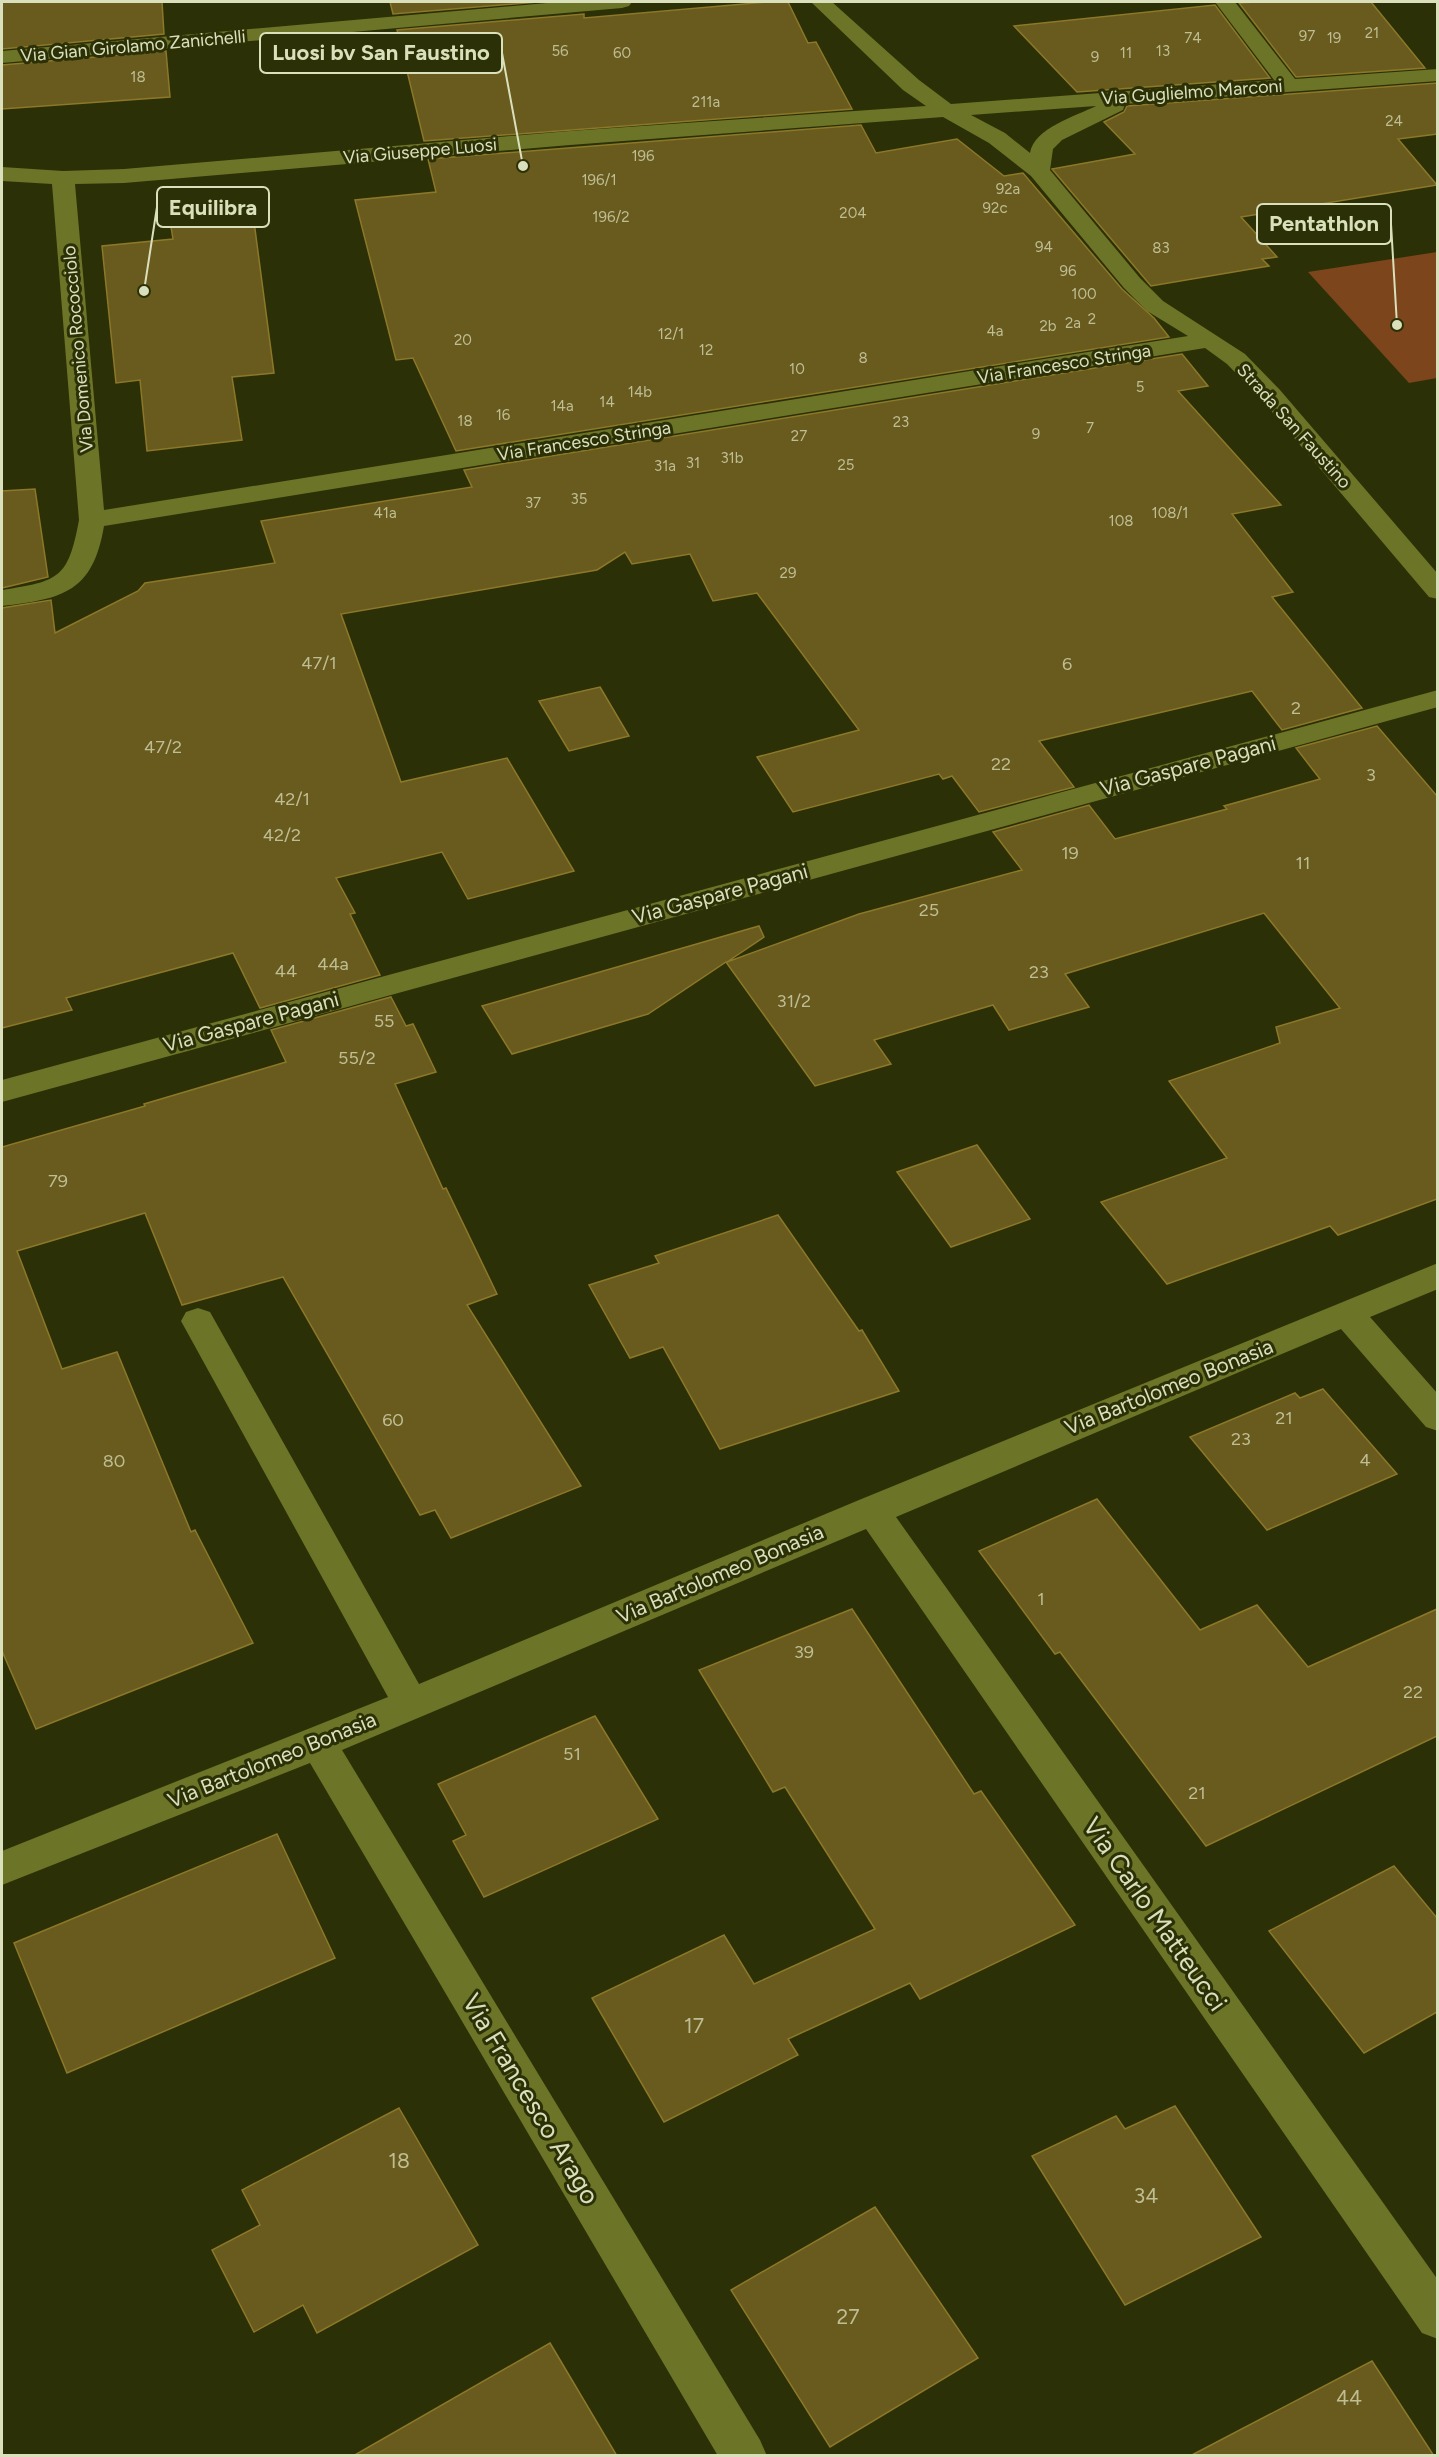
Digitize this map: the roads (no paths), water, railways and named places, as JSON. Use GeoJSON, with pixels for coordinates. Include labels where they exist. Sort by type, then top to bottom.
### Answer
{"type":"FeatureCollection","features":[{"type":"Feature","properties":{"kind":"street","name":"Via Gian Girolamo Zanichelli"},"geometry":{"type":"LineString","coordinates":[[2,57],[622,2]]}},
{"type":"Feature","properties":{"kind":"street","name":"Strada San Faustino"},"geometry":{"type":"LineString","coordinates":[[822,2],[911,85],[947,111],[997,138],[1039,171],[1132,283],[1155,306],[1236,359],[1271,395],[1437,591]]}},
{"type":"Feature","properties":{"kind":"street"},"geometry":{"type":"LineString","coordinates":[[1225,2],[1288,84]]}},
{"type":"Feature","properties":{"kind":"street","name":"Via Guglielmo Marconi"},"geometry":{"type":"LineString","coordinates":[[947,111],[1288,84],[1437,75]]}},
{"type":"Feature","properties":{"kind":"street"},"geometry":{"type":"LineString","coordinates":[[1039,171],[1042,148],[1054,135],[1083,119],[1137,96]]}},
{"type":"Feature","properties":{"kind":"street","name":"Via Giuseppe Luosi"},"geometry":{"type":"LineString","coordinates":[[2,174],[63,178],[124,176],[570,138],[947,111]]}},
{"type":"Feature","properties":{"kind":"street","name":"Via Domenico Rococciolo"},"geometry":{"type":"LineString","coordinates":[[63,178],[92,520]]}},
{"type":"Feature","properties":{"kind":"street","name":"Via Francesco Stringa"},"geometry":{"type":"LineString","coordinates":[[92,520],[1210,340]]}},
{"type":"Feature","properties":{"kind":"street"},"geometry":{"type":"LineString","coordinates":[[2,598],[29,594],[68,581],[82,561],[92,520]]}},
{"type":"Feature","properties":{"kind":"street","name":"Via Gaspare Pagani"},"geometry":{"type":"LineString","coordinates":[[2,1090],[1437,698]]}},
{"type":"Feature","properties":{"kind":"street","name":"Via Bartolomeo Bonasia"},"geometry":{"type":"LineString","coordinates":[[2,1868],[318,1743],[1437,1275]]}},
{"type":"Feature","properties":{"kind":"street"},"geometry":{"type":"LineString","coordinates":[[1347,1313],[1437,1418]]}},
{"type":"Feature","properties":{"kind":"street"},"geometry":{"type":"LineString","coordinates":[[198,1321],[411,1704]]}},
{"type":"Feature","properties":{"kind":"street","name":"Via Carlo Matteucci"},"geometry":{"type":"LineString","coordinates":[[872,1510],[1437,2318]]}},
{"type":"Feature","properties":{"kind":"street","name":"Via Francesco Arago"},"geometry":{"type":"LineString","coordinates":[[318,1743],[744,2456]]}},
{"type":"Feature","properties":{"kind":"place","name":"Luosi bv San Faustino"},"geometry":{"type":"Point","coordinates":[523,166]}},
{"type":"Feature","properties":{"kind":"place","name":"Equilibra"},"geometry":{"type":"Point","coordinates":[144,291]}},
{"type":"Feature","properties":{"kind":"place","name":"Pentathlon"},"geometry":{"type":"Point","coordinates":[1397,325]}}]}
